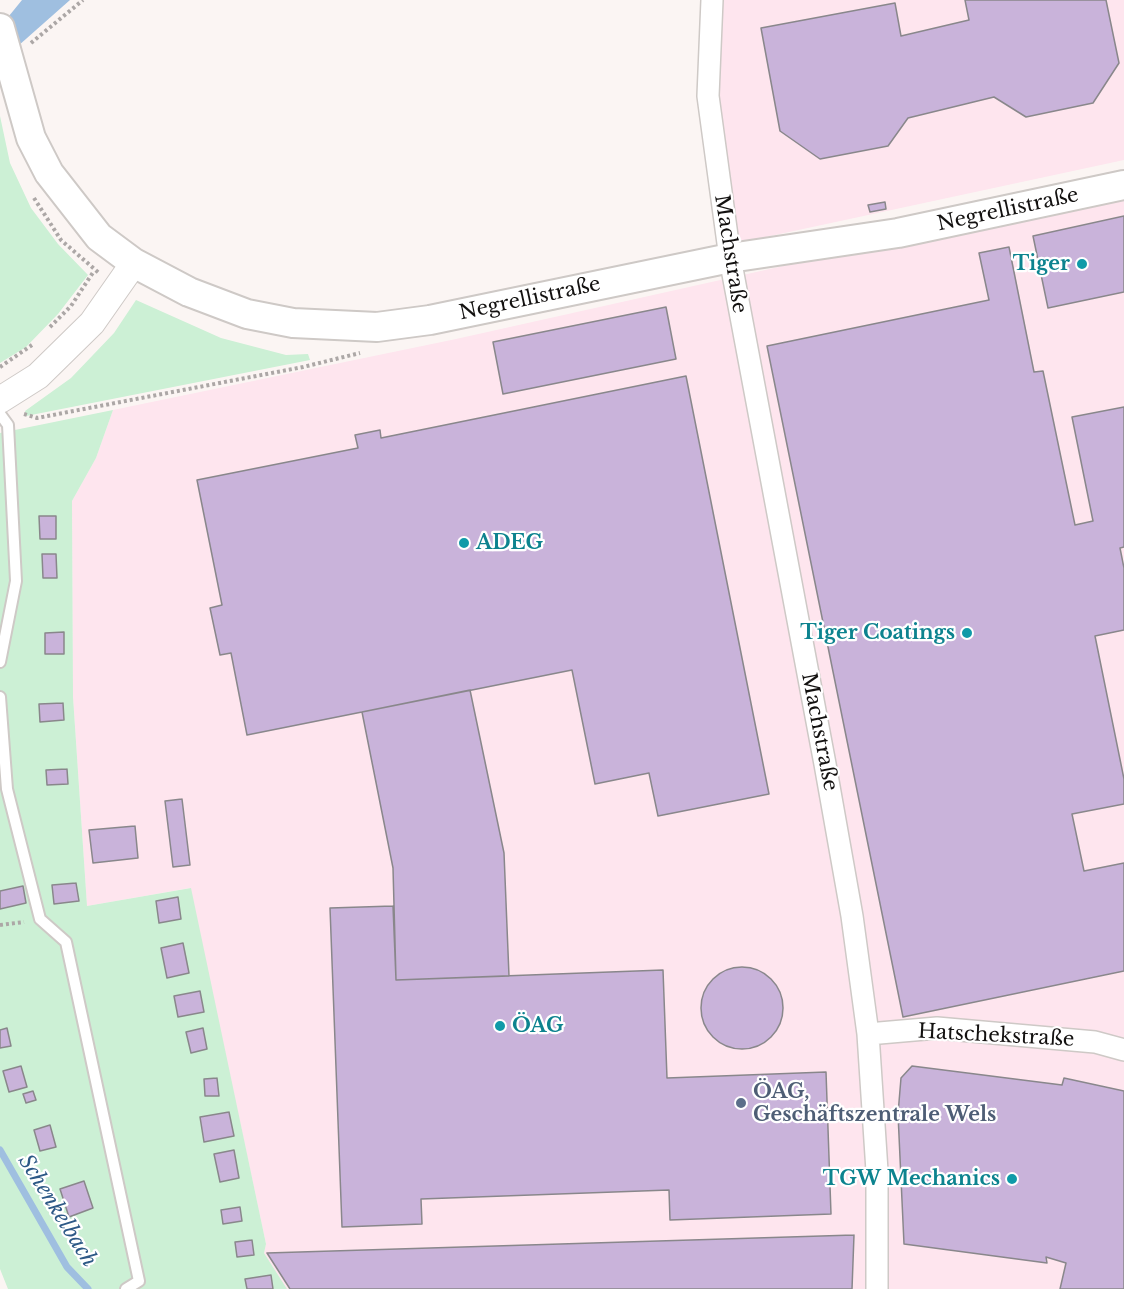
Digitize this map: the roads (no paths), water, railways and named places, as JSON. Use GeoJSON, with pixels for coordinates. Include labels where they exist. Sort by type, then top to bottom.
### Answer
{"type":"FeatureCollection","features":[{"type":"Feature","properties":{"kind":"main road","name":"Negrellistraße"},"geometry":{"type":"LineString","coordinates":[[0,28],[31,138],[49,173],[127,273],[189,292],[247,314],[293,323],[376,327],[430,320],[730,258],[898,232],[1124,185]]}},
{"type":"Feature","properties":{"kind":"street","name":"Machstraße"},"geometry":{"type":"LineString","coordinates":[[712,0],[708,96],[730,258],[825,764],[852,916],[868,1034],[877,1171],[878,1289]]}},
{"type":"Feature","properties":{"kind":"street"},"geometry":{"type":"LineString","coordinates":[[9,406],[92,323],[127,273]]}},
{"type":"Feature","properties":{"kind":"street","name":"Hatschekstraße"},"geometry":{"type":"LineString","coordinates":[[868,1034],[937,1028],[1095,1042],[1124,1050]]}},
{"type":"Feature","properties":{"kind":"lane"},"geometry":{"type":"LineString","coordinates":[[0,414],[8,425],[16,581],[0,662]]}},
{"type":"Feature","properties":{"kind":"lane"},"geometry":{"type":"LineString","coordinates":[[0,697],[7,789],[40,919],[66,942],[139,1281],[126,1289]]}},
{"type":"Feature","properties":{"kind":"water"},"geometry":{"type":"Polygon","coordinates":[[[22,0],[70,0],[18,46],[0,27],[22,0]]]}},
{"type":"Feature","properties":{"kind":"waterway","name":"Schenkelbach"},"geometry":{"type":"LineString","coordinates":[[0,1150],[67,1267],[88,1289]]}},
{"type":"Feature","properties":{"kind":"place","name":"Tiger"},"geometry":{"type":"Point","coordinates":[1082,264]}},
{"type":"Feature","properties":{"kind":"place","name":"ADEG"},"geometry":{"type":"Point","coordinates":[464,543]}},
{"type":"Feature","properties":{"kind":"place","name":"Tiger Coatings"},"geometry":{"type":"Point","coordinates":[967,633]}},
{"type":"Feature","properties":{"kind":"place","name":"ÖAG"},"geometry":{"type":"Point","coordinates":[500,1026]}},
{"type":"Feature","properties":{"kind":"place","name":"ÖAG, Geschäftszentrale Wels"},"geometry":{"type":"Point","coordinates":[741,1103]}},
{"type":"Feature","properties":{"kind":"place","name":"TGW Mechanics"},"geometry":{"type":"Point","coordinates":[1012,1179]}}]}
